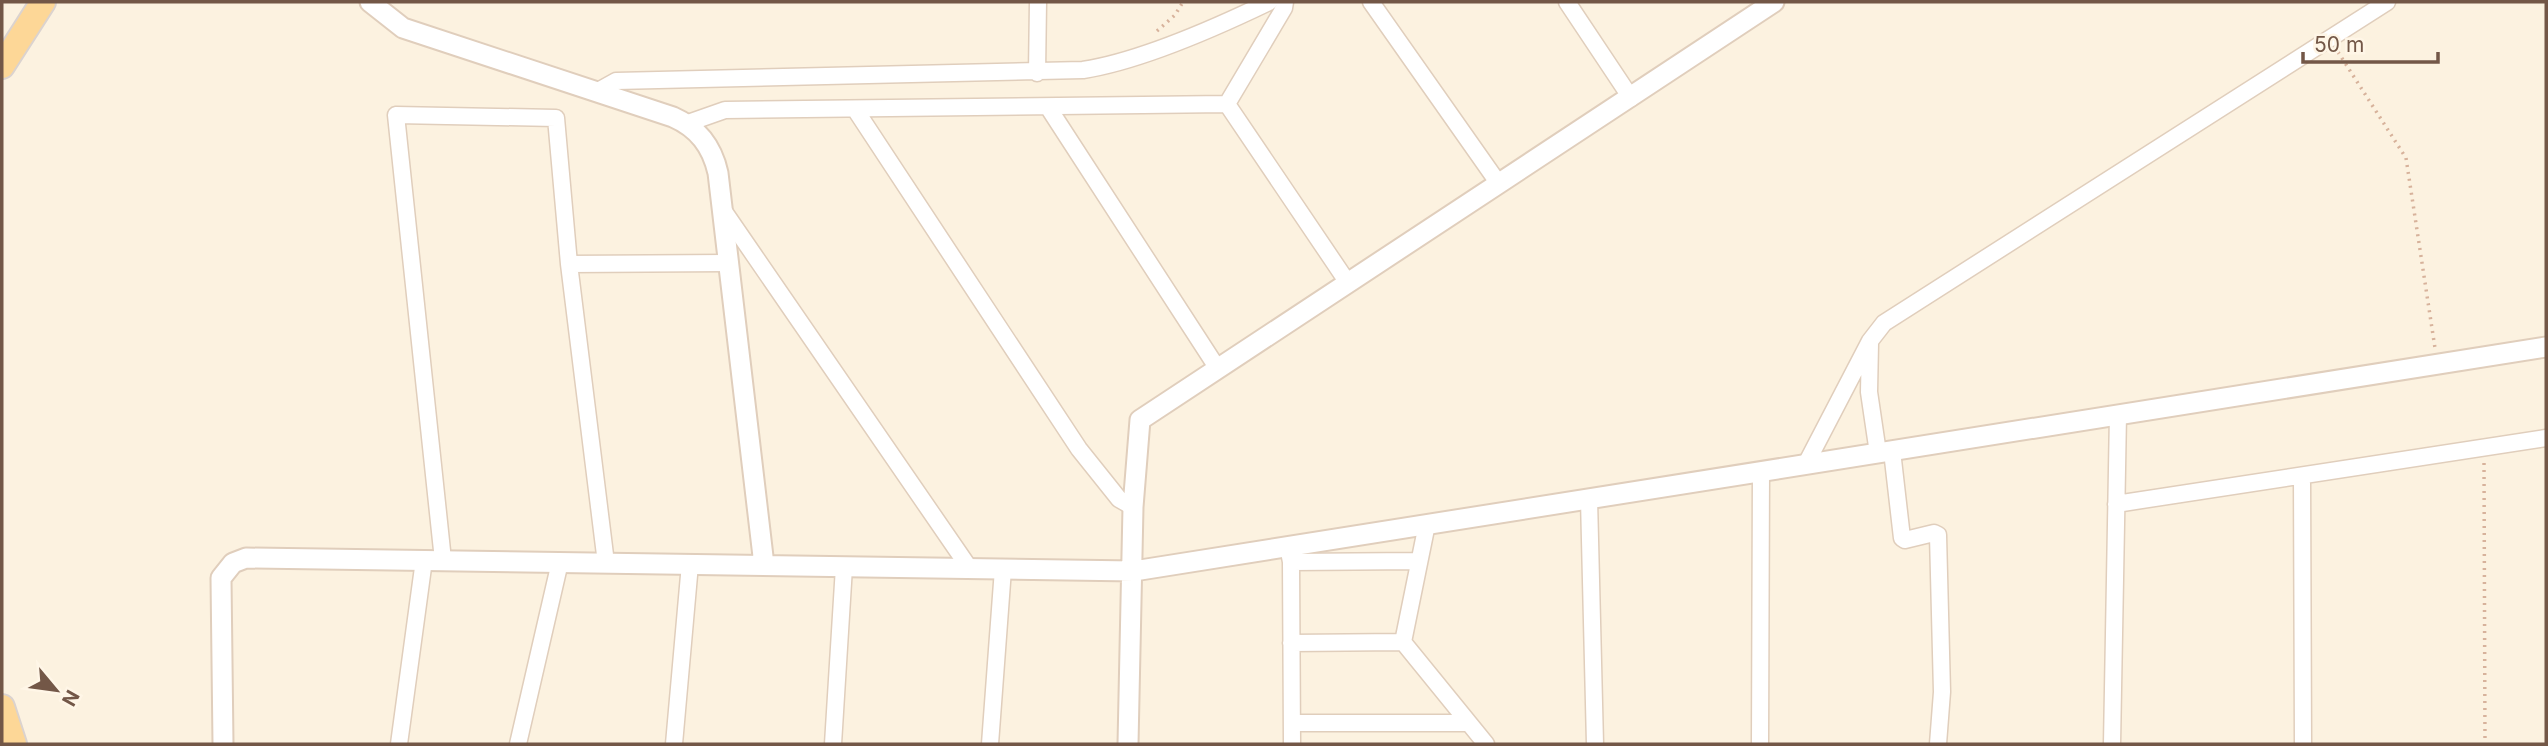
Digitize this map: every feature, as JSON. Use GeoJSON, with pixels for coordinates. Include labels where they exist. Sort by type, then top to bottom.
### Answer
{"type":"FeatureCollection","features":[{"type":"Feature","properties":{"kind":"main road"},"geometry":{"type":"LineString","coordinates":[[2,66],[43,2]]}},
{"type":"Feature","properties":{"kind":"main road"},"geometry":{"type":"LineString","coordinates":[[2,707],[14,744]]}},
{"type":"Feature","properties":{"kind":"street"},"geometry":{"type":"LineString","coordinates":[[370,2],[403,28],[598,90],[688,123],[698,131],[714,156],[764,565]]}},
{"type":"Feature","properties":{"kind":"street"},"geometry":{"type":"LineString","coordinates":[[1037,73],[1038,2]]}},
{"type":"Feature","properties":{"kind":"street"},"geometry":{"type":"LineString","coordinates":[[598,90],[616,81],[1037,73],[1107,66],[1234,19],[1269,2]]}},
{"type":"Feature","properties":{"kind":"street"},"geometry":{"type":"LineString","coordinates":[[1227,104],[1285,2]]}},
{"type":"Feature","properties":{"kind":"street"},"geometry":{"type":"LineString","coordinates":[[1371,2],[1499,184]]}},
{"type":"Feature","properties":{"kind":"street"},"geometry":{"type":"LineString","coordinates":[[1566,2],[1631,97]]}},
{"type":"Feature","properties":{"kind":"street"},"geometry":{"type":"LineString","coordinates":[[1806,464],[1870,341],[1884,323],[2387,2]]}},
{"type":"Feature","properties":{"kind":"street"},"geometry":{"type":"LineString","coordinates":[[1128,744],[1134,571],[1133,507],[1140,419],[1631,97],[1765,4]]}},
{"type":"Feature","properties":{"kind":"street"},"geometry":{"type":"LineString","coordinates":[[688,123],[725,110],[1227,104]]}},
{"type":"Feature","properties":{"kind":"street"},"geometry":{"type":"LineString","coordinates":[[1227,104],[1348,283]]}},
{"type":"Feature","properties":{"kind":"street"},"geometry":{"type":"LineString","coordinates":[[1048,107],[1218,369]]}},
{"type":"Feature","properties":{"kind":"street"},"geometry":{"type":"LineString","coordinates":[[855,109],[1079,449],[1119,499],[1133,507]]}},
{"type":"Feature","properties":{"kind":"street"},"geometry":{"type":"LineString","coordinates":[[399,744],[433,560],[396,115],[556,118],[569,264],[606,563]]}},
{"type":"Feature","properties":{"kind":"street"},"geometry":{"type":"LineString","coordinates":[[721,208],[970,569]]}},
{"type":"Feature","properties":{"kind":"street"},"geometry":{"type":"LineString","coordinates":[[569,264],[728,262]]}},
{"type":"Feature","properties":{"kind":"street"},"geometry":{"type":"LineString","coordinates":[[1870,341],[1869,393],[1885,452],[1902,537],[1905,540],[1934,533],[1938,536],[1942,692],[1938,744]]}},
{"type":"Feature","properties":{"kind":"street"},"geometry":{"type":"LineString","coordinates":[[223,744],[221,578],[233,563],[246,558],[1134,571],[1289,554],[1427,524],[2546,347]]}},
{"type":"Feature","properties":{"kind":"street"},"geometry":{"type":"LineString","coordinates":[[2112,744],[2118,414]]}},
{"type":"Feature","properties":{"kind":"street"},"geometry":{"type":"LineString","coordinates":[[2116,504],[2546,438]]}},
{"type":"Feature","properties":{"kind":"street"},"geometry":{"type":"LineString","coordinates":[[1760,744],[1761,471]]}},
{"type":"Feature","properties":{"kind":"street"},"geometry":{"type":"LineString","coordinates":[[2302,476],[2303,744]]}},
{"type":"Feature","properties":{"kind":"street"},"geometry":{"type":"LineString","coordinates":[[1588,499],[1595,744]]}},
{"type":"Feature","properties":{"kind":"street"},"geometry":{"type":"LineString","coordinates":[[1427,524],[1403,642],[1486,744]]}},
{"type":"Feature","properties":{"kind":"street"},"geometry":{"type":"LineString","coordinates":[[1289,554],[1419,561]]}},
{"type":"Feature","properties":{"kind":"street"},"geometry":{"type":"LineString","coordinates":[[1289,554],[1292,744]]}},
{"type":"Feature","properties":{"kind":"street"},"geometry":{"type":"LineString","coordinates":[[518,744],[560,562]]}},
{"type":"Feature","properties":{"kind":"street"},"geometry":{"type":"LineString","coordinates":[[674,744],[690,564]]}},
{"type":"Feature","properties":{"kind":"street"},"geometry":{"type":"LineString","coordinates":[[833,744],[844,567]]}},
{"type":"Feature","properties":{"kind":"street"},"geometry":{"type":"LineString","coordinates":[[990,744],[1003,569]]}},
{"type":"Feature","properties":{"kind":"street"},"geometry":{"type":"LineString","coordinates":[[1291,643],[1403,642]]}},
{"type":"Feature","properties":{"kind":"street"},"geometry":{"type":"LineString","coordinates":[[1292,723],[1468,723]]}},
{"type":"Feature","properties":{"kind":"path"},"geometry":{"type":"LineString","coordinates":[[2329,39],[2406,158],[2437,364]]}},
{"type":"Feature","properties":{"kind":"path"},"geometry":{"type":"LineString","coordinates":[[2484,448],[2485,744]]}}]}
